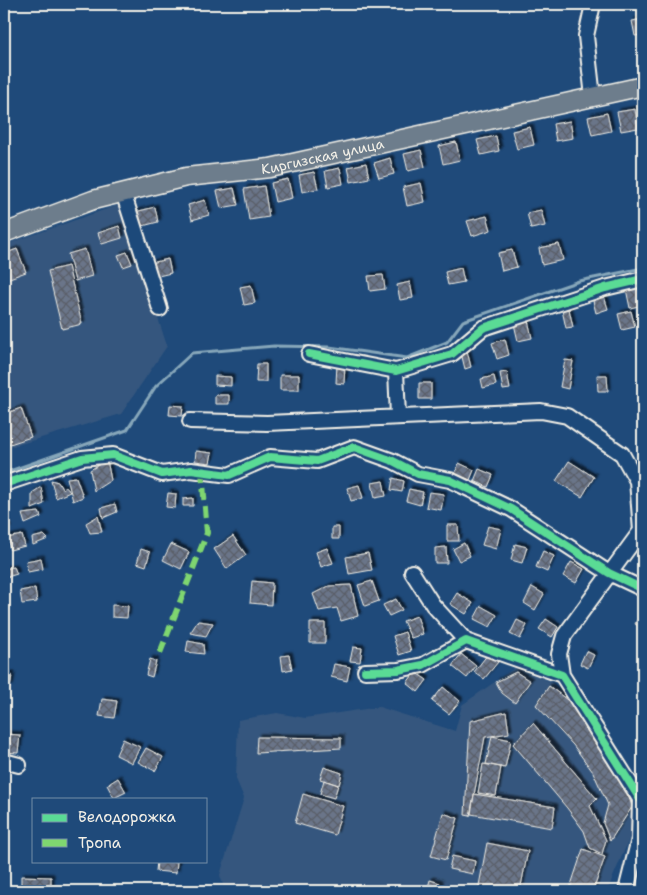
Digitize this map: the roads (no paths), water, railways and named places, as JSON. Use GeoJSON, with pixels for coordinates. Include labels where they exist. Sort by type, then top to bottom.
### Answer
{"type":"FeatureCollection","features":[{"type":"Feature","properties":{"kind":"main road","name":"Киргизская улица"},"geometry":{"type":"LineString","coordinates":[[4,233],[93,200],[186,177],[270,168],[643,86]]}},
{"type":"Feature","properties":{"kind":"street"},"geometry":{"type":"LineString","coordinates":[[593,4],[586,36],[593,97]]}},
{"type":"Feature","properties":{"kind":"street"},"geometry":{"type":"LineString","coordinates":[[123,192],[160,309]]}},
{"type":"Feature","properties":{"kind":"street"},"geometry":{"type":"LineString","coordinates":[[309,354],[396,371],[452,354],[483,328],[606,288],[643,279]]}},
{"type":"Feature","properties":{"kind":"street"},"geometry":{"type":"LineString","coordinates":[[396,371],[398,416]]}},
{"type":"Feature","properties":{"kind":"street"},"geometry":{"type":"LineString","coordinates":[[190,421],[267,423],[541,411],[567,416],[622,454],[637,481],[642,530],[564,636],[559,654],[562,675],[641,800],[639,839],[626,891]]}},
{"type":"Feature","properties":{"kind":"street"},"geometry":{"type":"LineString","coordinates":[[4,484],[82,458],[113,455],[162,474],[191,470],[229,475],[270,457],[317,461],[354,447],[393,461],[418,474],[450,480],[511,509],[609,574],[643,589]]}},
{"type":"Feature","properties":{"kind":"street"},"geometry":{"type":"LineString","coordinates":[[412,572],[433,605],[466,641],[562,675]]}},
{"type":"Feature","properties":{"kind":"street"},"geometry":{"type":"LineString","coordinates":[[365,671],[398,670],[423,665],[466,641]]}},
{"type":"Feature","properties":{"kind":"street"},"geometry":{"type":"LineString","coordinates":[[4,761],[18,765]]}},
{"type":"Feature","properties":{"kind":"waterway"},"geometry":{"type":"LineString","coordinates":[[4,473],[127,430],[156,386],[192,353],[274,346],[329,347],[407,358],[447,342],[463,321],[579,281],[643,268]]}}]}
